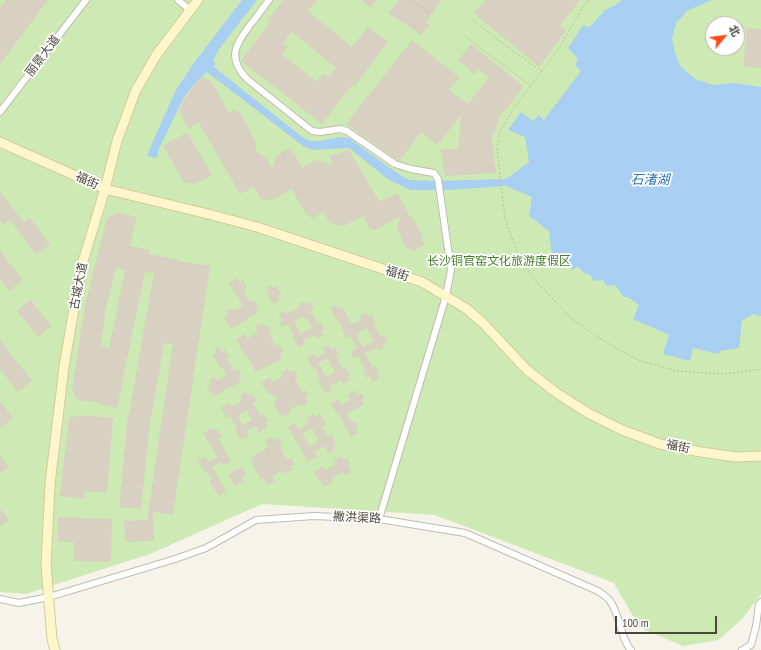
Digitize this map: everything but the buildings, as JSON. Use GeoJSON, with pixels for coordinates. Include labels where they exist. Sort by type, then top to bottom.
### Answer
{"type":"FeatureCollection","features":[{"type":"Feature","properties":{"kind":"street","name":"丽景大道"},"geometry":{"type":"LineString","coordinates":[[0,112],[86,0]]}},
{"type":"Feature","properties":{"kind":"street"},"geometry":{"type":"LineString","coordinates":[[178,0],[190,10]]}},
{"type":"Feature","properties":{"kind":"street","name":"古城大道"},"geometry":{"type":"LineString","coordinates":[[56,650],[52,639],[46,565],[50,484],[64,367],[81,268],[105,189],[117,142],[136,90],[157,54],[198,0]]}},
{"type":"Feature","properties":{"kind":"street"},"geometry":{"type":"LineString","coordinates":[[269,0],[240,39],[236,47],[236,62],[240,71],[247,79],[312,131],[320,132],[340,129],[347,130],[395,164],[411,169],[434,173],[438,179],[451,270],[446,296],[379,519]]}},
{"type":"Feature","properties":{"kind":"street","name":"福街"},"geometry":{"type":"LineString","coordinates":[[0,142],[105,189],[257,227],[422,282],[468,309],[527,370],[558,394],[588,413],[622,430],[660,444],[736,457],[761,456]]}},
{"type":"Feature","properties":{"kind":"street","name":"撇洪渠路"},"geometry":{"type":"LineString","coordinates":[[0,600],[19,603],[49,597],[175,559],[206,548],[256,520],[314,516],[379,519],[465,533],[598,591],[610,602],[618,618],[628,646],[632,650]]}},
{"type":"Feature","properties":{"kind":"street"},"geometry":{"type":"LineString","coordinates":[[742,650],[751,646],[759,604],[761,602]]}},
{"type":"Feature","properties":{"kind":"path"},"geometry":{"type":"LineString","coordinates":[[412,0],[431,14]]}},
{"type":"Feature","properties":{"kind":"path"},"geometry":{"type":"LineString","coordinates":[[589,0],[557,52],[512,111],[500,131],[497,149],[505,218],[516,249],[531,276],[573,320],[604,341],[638,360],[677,371],[724,374],[761,369]]}},
{"type":"Feature","properties":{"kind":"path"},"geometry":{"type":"LineString","coordinates":[[473,21],[542,72]]}},
{"type":"Feature","properties":{"kind":"path"},"geometry":{"type":"LineString","coordinates":[[464,36],[531,86]]}},
{"type":"Feature","properties":{"kind":"green space","name":"长沙铜官窑文化旅游度假区"},"geometry":{"type":"Polygon","coordinates":[[[0,0],[761,0],[761,594],[742,619],[718,640],[683,646],[640,628],[614,583],[435,515],[262,504],[150,554],[26,594],[0,592],[0,0]]]}},
{"type":"Feature","properties":{"kind":"water","name":"石渚湖"},"geometry":{"type":"Polygon","coordinates":[[[242,0],[257,0],[219,49],[213,61],[216,64],[214,67],[301,136],[310,141],[320,141],[341,137],[349,138],[409,180],[433,181],[506,179],[529,162],[525,137],[508,130],[521,112],[533,121],[539,115],[544,120],[581,71],[575,65],[578,59],[568,48],[583,25],[590,27],[605,10],[622,0],[713,0],[687,11],[676,23],[672,38],[675,53],[680,66],[695,79],[713,85],[734,83],[761,87],[761,316],[753,314],[742,321],[739,348],[720,351],[719,354],[693,348],[690,361],[663,354],[669,335],[633,319],[639,305],[628,297],[624,297],[615,285],[607,286],[603,280],[594,281],[590,275],[584,273],[578,267],[572,270],[564,257],[552,254],[549,231],[529,216],[532,197],[506,186],[447,190],[410,190],[389,180],[349,148],[312,150],[303,146],[207,72],[194,84],[183,99],[159,149],[157,158],[147,156],[176,90],[194,63],[242,0]]]}}]}
